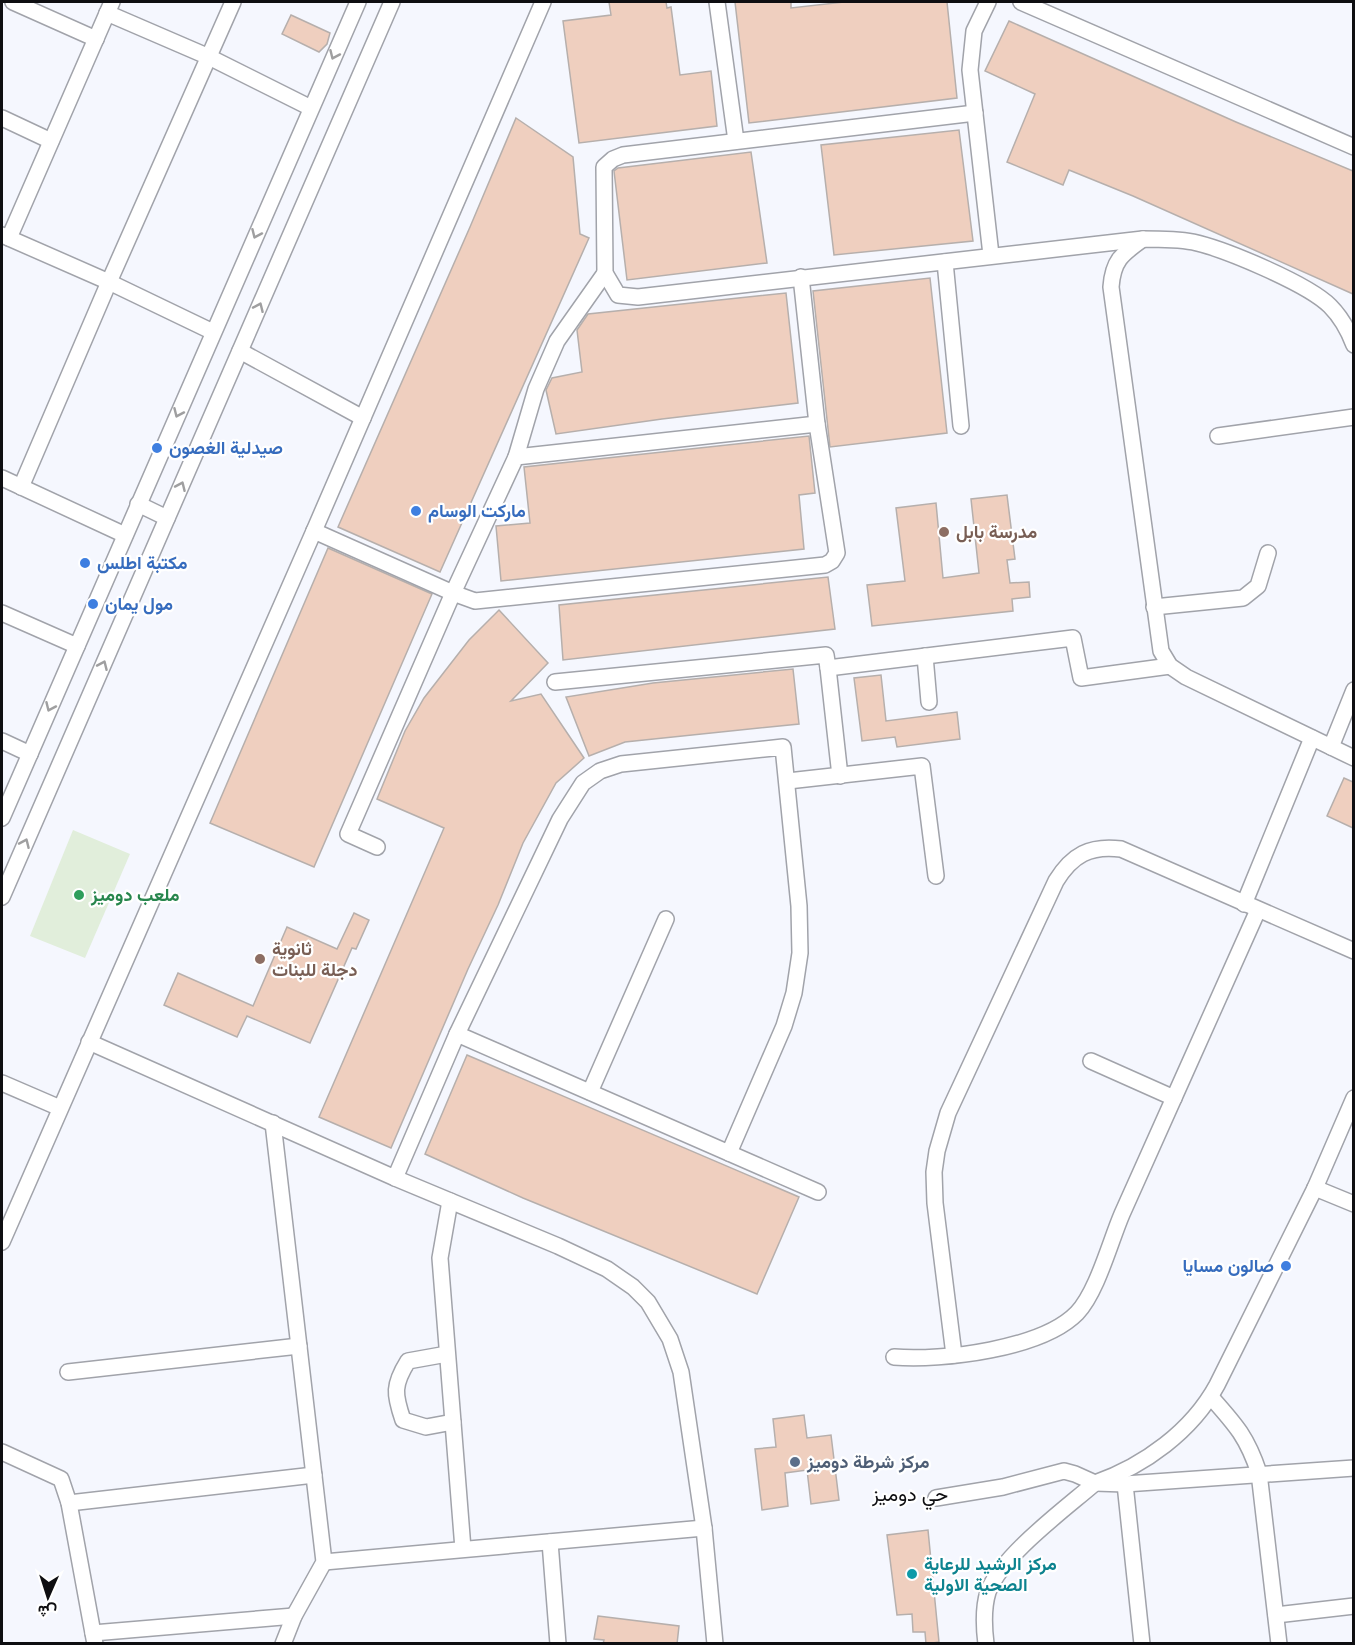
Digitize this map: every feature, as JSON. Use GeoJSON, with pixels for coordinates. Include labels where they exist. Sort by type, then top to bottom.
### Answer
{"type":"FeatureCollection","features":[{"type":"Feature","properties":{"kind":"street"},"geometry":{"type":"LineString","coordinates":[[13,2],[96,39]]}},
{"type":"Feature","properties":{"kind":"street"},"geometry":{"type":"LineString","coordinates":[[21,487],[233,2]]}},
{"type":"Feature","properties":{"kind":"street"},"geometry":{"type":"LineString","coordinates":[[2,818],[358,2]]}},
{"type":"Feature","properties":{"kind":"street"},"geometry":{"type":"LineString","coordinates":[[2,897],[392,2]]}},
{"type":"Feature","properties":{"kind":"street"},"geometry":{"type":"LineString","coordinates":[[2,1242],[543,2]]}},
{"type":"Feature","properties":{"kind":"street"},"geometry":{"type":"LineString","coordinates":[[717,2],[736,141]]}},
{"type":"Feature","properties":{"kind":"street"},"geometry":{"type":"LineString","coordinates":[[988,2],[974,30],[970,70],[991,255]]}},
{"type":"Feature","properties":{"kind":"street"},"geometry":{"type":"LineString","coordinates":[[1021,2],[1353,147]]}},
{"type":"Feature","properties":{"kind":"street"},"geometry":{"type":"LineString","coordinates":[[213,332],[109,282],[5,236],[51,141],[110,7],[311,108]]}},
{"type":"Feature","properties":{"kind":"street"},"geometry":{"type":"LineString","coordinates":[[975,113],[624,155],[613,159],[604,167],[605,273],[618,296],[638,297],[1143,239],[1192,242],[1281,276],[1314,294],[1330,306],[1343,324],[1353,345]]}},
{"type":"Feature","properties":{"kind":"street"},"geometry":{"type":"LineString","coordinates":[[2,118],[51,141]]}},
{"type":"Feature","properties":{"kind":"street"},"geometry":{"type":"LineString","coordinates":[[1143,239],[1119,258],[1112,276],[1112,287],[1161,651],[1170,666],[1185,677],[1353,758]]}},
{"type":"Feature","properties":{"kind":"street"},"geometry":{"type":"LineString","coordinates":[[945,262],[961,426]]}},
{"type":"Feature","properties":{"kind":"street"},"geometry":{"type":"LineString","coordinates":[[377,847],[348,834],[453,593],[516,457],[536,389],[557,341],[605,273]]}},
{"type":"Feature","properties":{"kind":"street"},"geometry":{"type":"LineString","coordinates":[[314,531],[475,601],[825,565],[832,561],[837,553],[817,424],[801,277]]}},
{"type":"Feature","properties":{"kind":"street"},"geometry":{"type":"LineString","coordinates":[[240,351],[363,418]]}},
{"type":"Feature","properties":{"kind":"street"},"geometry":{"type":"LineString","coordinates":[[1218,436],[1353,417]]}},
{"type":"Feature","properties":{"kind":"street"},"geometry":{"type":"LineString","coordinates":[[516,457],[817,424]]}},
{"type":"Feature","properties":{"kind":"street"},"geometry":{"type":"LineString","coordinates":[[2,478],[125,536]]}},
{"type":"Feature","properties":{"kind":"street"},"geometry":{"type":"LineString","coordinates":[[138,504],[167,518]]}},
{"type":"Feature","properties":{"kind":"street"},"geometry":{"type":"LineString","coordinates":[[1154,607],[1243,597],[1258,586],[1268,554]]}},
{"type":"Feature","properties":{"kind":"street"},"geometry":{"type":"LineString","coordinates":[[2,613],[76,646]]}},
{"type":"Feature","properties":{"kind":"street"},"geometry":{"type":"LineString","coordinates":[[828,668],[1073,638],[1081,678],[1170,666]]}},
{"type":"Feature","properties":{"kind":"street"},"geometry":{"type":"LineString","coordinates":[[555,682],[826,655],[840,776]]}},
{"type":"Feature","properties":{"kind":"street"},"geometry":{"type":"LineString","coordinates":[[925,656],[929,702]]}},
{"type":"Feature","properties":{"kind":"street"},"geometry":{"type":"LineString","coordinates":[[1331,747],[1353,690]]}},
{"type":"Feature","properties":{"kind":"street"},"geometry":{"type":"LineString","coordinates":[[894,1358],[914,1359],[954,1355],[1018,1344],[1059,1327],[1077,1313],[1090,1293],[1174,1098],[1251,907],[1312,738]]}},
{"type":"Feature","properties":{"kind":"street"},"geometry":{"type":"LineString","coordinates":[[2,741],[30,754]]}},
{"type":"Feature","properties":{"kind":"street"},"geometry":{"type":"LineString","coordinates":[[395,1178],[457,1034],[560,819],[583,783],[600,771],[621,764],[783,747],[800,906],[800,952],[794,993],[784,1026],[729,1153]]}},
{"type":"Feature","properties":{"kind":"street"},"geometry":{"type":"LineString","coordinates":[[788,781],[922,766],[936,876]]}},
{"type":"Feature","properties":{"kind":"street"},"geometry":{"type":"LineString","coordinates":[[954,1355],[935,1203],[934,1173],[937,1151],[948,1113],[1061,872],[1075,858],[1091,851],[1107,848],[1121,849],[1353,951]]}},
{"type":"Feature","properties":{"kind":"street"},"geometry":{"type":"LineString","coordinates":[[590,1092],[666,919]]}},
{"type":"Feature","properties":{"kind":"street"},"geometry":{"type":"LineString","coordinates":[[457,1034],[818,1192]]}},
{"type":"Feature","properties":{"kind":"street"},"geometry":{"type":"LineString","coordinates":[[89,1042],[395,1178],[592,1262],[621,1278],[648,1302],[670,1339],[681,1372],[704,1528],[715,1644]]}},
{"type":"Feature","properties":{"kind":"street"},"geometry":{"type":"LineString","coordinates":[[1091,1061],[1174,1098]]}},
{"type":"Feature","properties":{"kind":"street"},"geometry":{"type":"LineString","coordinates":[[2,1083],[60,1108]]}},
{"type":"Feature","properties":{"kind":"street"},"geometry":{"type":"LineString","coordinates":[[986,1644],[985,1610],[988,1592],[1008,1560],[1095,1483],[1132,1466],[1189,1424],[1211,1397],[1315,1188],[1353,1098]]}},
{"type":"Feature","properties":{"kind":"street"},"geometry":{"type":"LineString","coordinates":[[273,1123],[324,1562],[294,1616],[283,1644]]}},
{"type":"Feature","properties":{"kind":"street"},"geometry":{"type":"LineString","coordinates":[[1315,1188],[1353,1204]]}},
{"type":"Feature","properties":{"kind":"street"},"geometry":{"type":"LineString","coordinates":[[450,1201],[440,1258],[463,1549]]}},
{"type":"Feature","properties":{"kind":"street"},"geometry":{"type":"LineString","coordinates":[[68,1372],[299,1346]]}},
{"type":"Feature","properties":{"kind":"street"},"geometry":{"type":"LineString","coordinates":[[447,1354],[408,1361],[399,1377],[396,1398],[404,1420],[426,1427],[453,1422]]}},
{"type":"Feature","properties":{"kind":"street"},"geometry":{"type":"LineString","coordinates":[[1211,1397],[1244,1436],[1251,1448],[1259,1473],[1279,1644]]}},
{"type":"Feature","properties":{"kind":"street"},"geometry":{"type":"LineString","coordinates":[[2,1452],[61,1479],[69,1503],[94,1638],[294,1616]]}},
{"type":"Feature","properties":{"kind":"street"},"geometry":{"type":"LineString","coordinates":[[936,1498],[1003,1487],[1064,1471],[1095,1483],[1125,1484],[1353,1468]]}},
{"type":"Feature","properties":{"kind":"street"},"geometry":{"type":"LineString","coordinates":[[69,1503],[314,1475]]}},
{"type":"Feature","properties":{"kind":"street"},"geometry":{"type":"LineString","coordinates":[[1125,1484],[1142,1644]]}},
{"type":"Feature","properties":{"kind":"street"},"geometry":{"type":"LineString","coordinates":[[324,1562],[704,1528]]}},
{"type":"Feature","properties":{"kind":"street"},"geometry":{"type":"LineString","coordinates":[[550,1542],[558,1644]]}},
{"type":"Feature","properties":{"kind":"street"},"geometry":{"type":"LineString","coordinates":[[1276,1615],[1353,1606]]}},
{"type":"Feature","properties":{"kind":"green space","name":"ملعب دوميز"},"geometry":{"type":"Polygon","coordinates":[[[73,830],[130,854],[85,958],[30,936],[73,830]]]}},
{"type":"Feature","properties":{"kind":"building"},"geometry":{"type":"Polygon","coordinates":[[[609,2],[666,2],[667,8],[671,7],[680,75],[711,71],[717,126],[579,143],[563,21],[611,15],[609,2]]]}},
{"type":"Feature","properties":{"kind":"building"},"geometry":{"type":"Polygon","coordinates":[[[735,2],[791,2],[791,8],[844,2],[947,2],[957,98],[749,123],[735,2]]]}},
{"type":"Feature","properties":{"kind":"building"},"geometry":{"type":"Polygon","coordinates":[[[291,15],[330,33],[327,44],[319,52],[282,34],[291,15]]]}},
{"type":"Feature","properties":{"kind":"building"},"geometry":{"type":"Polygon","coordinates":[[[1009,21],[1236,122],[1353,171],[1353,294],[1069,170],[1063,185],[1007,162],[1035,94],[985,71],[1009,21]]]}},
{"type":"Feature","properties":{"kind":"building"},"geometry":{"type":"Polygon","coordinates":[[[516,118],[573,157],[580,234],[589,238],[440,572],[338,527],[516,118]]]}},
{"type":"Feature","properties":{"kind":"building"},"geometry":{"type":"Polygon","coordinates":[[[959,130],[973,241],[834,255],[821,145],[959,130]]]}},
{"type":"Feature","properties":{"kind":"building"},"geometry":{"type":"Polygon","coordinates":[[[751,152],[767,263],[627,280],[614,171],[618,168],[751,152]]]}},
{"type":"Feature","properties":{"kind":"building"},"geometry":{"type":"Polygon","coordinates":[[[930,278],[947,433],[830,447],[813,291],[930,278]]]}},
{"type":"Feature","properties":{"kind":"building"},"geometry":{"type":"Polygon","coordinates":[[[786,293],[798,403],[556,434],[546,390],[552,378],[582,372],[577,330],[588,314],[786,293]]]}},
{"type":"Feature","properties":{"kind":"building"},"geometry":{"type":"Polygon","coordinates":[[[809,436],[815,493],[799,495],[804,549],[501,581],[496,526],[530,523],[524,467],[809,436]]]}},
{"type":"Feature","properties":{"kind":"building"},"geometry":{"type":"Polygon","coordinates":[[[1007,495],[1015,559],[1007,560],[1010,583],[1029,582],[1030,597],[1012,599],[1013,611],[872,626],[867,585],[905,581],[896,508],[936,503],[943,578],[979,573],[971,499],[1007,495]]]}},
{"type":"Feature","properties":{"kind":"building"},"geometry":{"type":"Polygon","coordinates":[[[328,548],[432,594],[314,867],[210,823],[328,548]]]}},
{"type":"Feature","properties":{"kind":"building"},"geometry":{"type":"Polygon","coordinates":[[[828,577],[835,629],[563,660],[559,605],[828,577]]]}},
{"type":"Feature","properties":{"kind":"building"},"geometry":{"type":"Polygon","coordinates":[[[499,610],[548,663],[511,701],[541,694],[584,758],[556,783],[523,843],[391,1148],[319,1117],[444,828],[377,799],[405,731],[424,698],[469,640],[499,610]]]}},
{"type":"Feature","properties":{"kind":"building"},"geometry":{"type":"Polygon","coordinates":[[[793,669],[799,724],[625,742],[589,756],[566,697],[653,683],[793,669]]]}},
{"type":"Feature","properties":{"kind":"building"},"geometry":{"type":"Polygon","coordinates":[[[881,675],[886,721],[957,712],[960,739],[897,747],[895,737],[862,741],[854,678],[881,675]]]}},
{"type":"Feature","properties":{"kind":"building"},"geometry":{"type":"Polygon","coordinates":[[[1344,778],[1353,782],[1353,828],[1327,816],[1344,778]]]}},
{"type":"Feature","properties":{"kind":"building"},"geometry":{"type":"Polygon","coordinates":[[[354,913],[369,920],[356,949],[352,948],[310,1043],[247,1016],[237,1037],[164,1005],[178,973],[253,1006],[287,927],[337,949],[354,913]]]}},
{"type":"Feature","properties":{"kind":"building"},"geometry":{"type":"Polygon","coordinates":[[[467,1055],[799,1197],[757,1294],[523,1198],[425,1154],[467,1055]]]}},
{"type":"Feature","properties":{"kind":"building","name":"مركز شرطة دوميز"},"geometry":{"type":"Polygon","coordinates":[[[804,1415],[807,1438],[831,1435],[839,1500],[811,1504],[807,1470],[785,1473],[788,1506],[762,1510],[755,1449],[776,1447],[773,1419],[804,1415]]]}},
{"type":"Feature","properties":{"kind":"building","name":"مركز الرشيد للرعاية الصحية الاولية"},"geometry":{"type":"Polygon","coordinates":[[[928,1530],[939,1642],[926,1644],[925,1632],[913,1632],[912,1614],[897,1615],[887,1535],[928,1530]]]}},
{"type":"Feature","properties":{"kind":"building"},"geometry":{"type":"Polygon","coordinates":[[[598,1616],[679,1626],[677,1644],[603,1644],[604,1640],[594,1639],[598,1616]]]}},
{"type":"Feature","properties":{"kind":"place","name":"صيدلية الغصون"},"geometry":{"type":"Point","coordinates":[157,448]}},
{"type":"Feature","properties":{"kind":"place","name":"ماركت الوسام"},"geometry":{"type":"Point","coordinates":[416,511]}},
{"type":"Feature","properties":{"kind":"place","name":"مدرسة بابل"},"geometry":{"type":"Point","coordinates":[944,532]}},
{"type":"Feature","properties":{"kind":"place","name":"مكتبة اطلس"},"geometry":{"type":"Point","coordinates":[85,563]}},
{"type":"Feature","properties":{"kind":"place","name":"مول يمان"},"geometry":{"type":"Point","coordinates":[93,604]}},
{"type":"Feature","properties":{"kind":"place","name":"ملعب دوميز"},"geometry":{"type":"Point","coordinates":[79,895]}},
{"type":"Feature","properties":{"kind":"place","name":"ثانوية دجلة للبنات"},"geometry":{"type":"Point","coordinates":[260,959]}},
{"type":"Feature","properties":{"kind":"place","name":"صالون مسايا"},"geometry":{"type":"Point","coordinates":[1286,1266]}},
{"type":"Feature","properties":{"kind":"place","name":"مركز شرطة دوميز"},"geometry":{"type":"Point","coordinates":[795,1462]}},
{"type":"Feature","properties":{"kind":"place","name":"مركز الرشيد للرعاية الصحية الاولية"},"geometry":{"type":"Point","coordinates":[912,1574]}},
{"type":"Feature","properties":{"kind":"district","name":"حي دوميز"},"geometry":{"type":"Point","coordinates":[910,1494]}}]}
